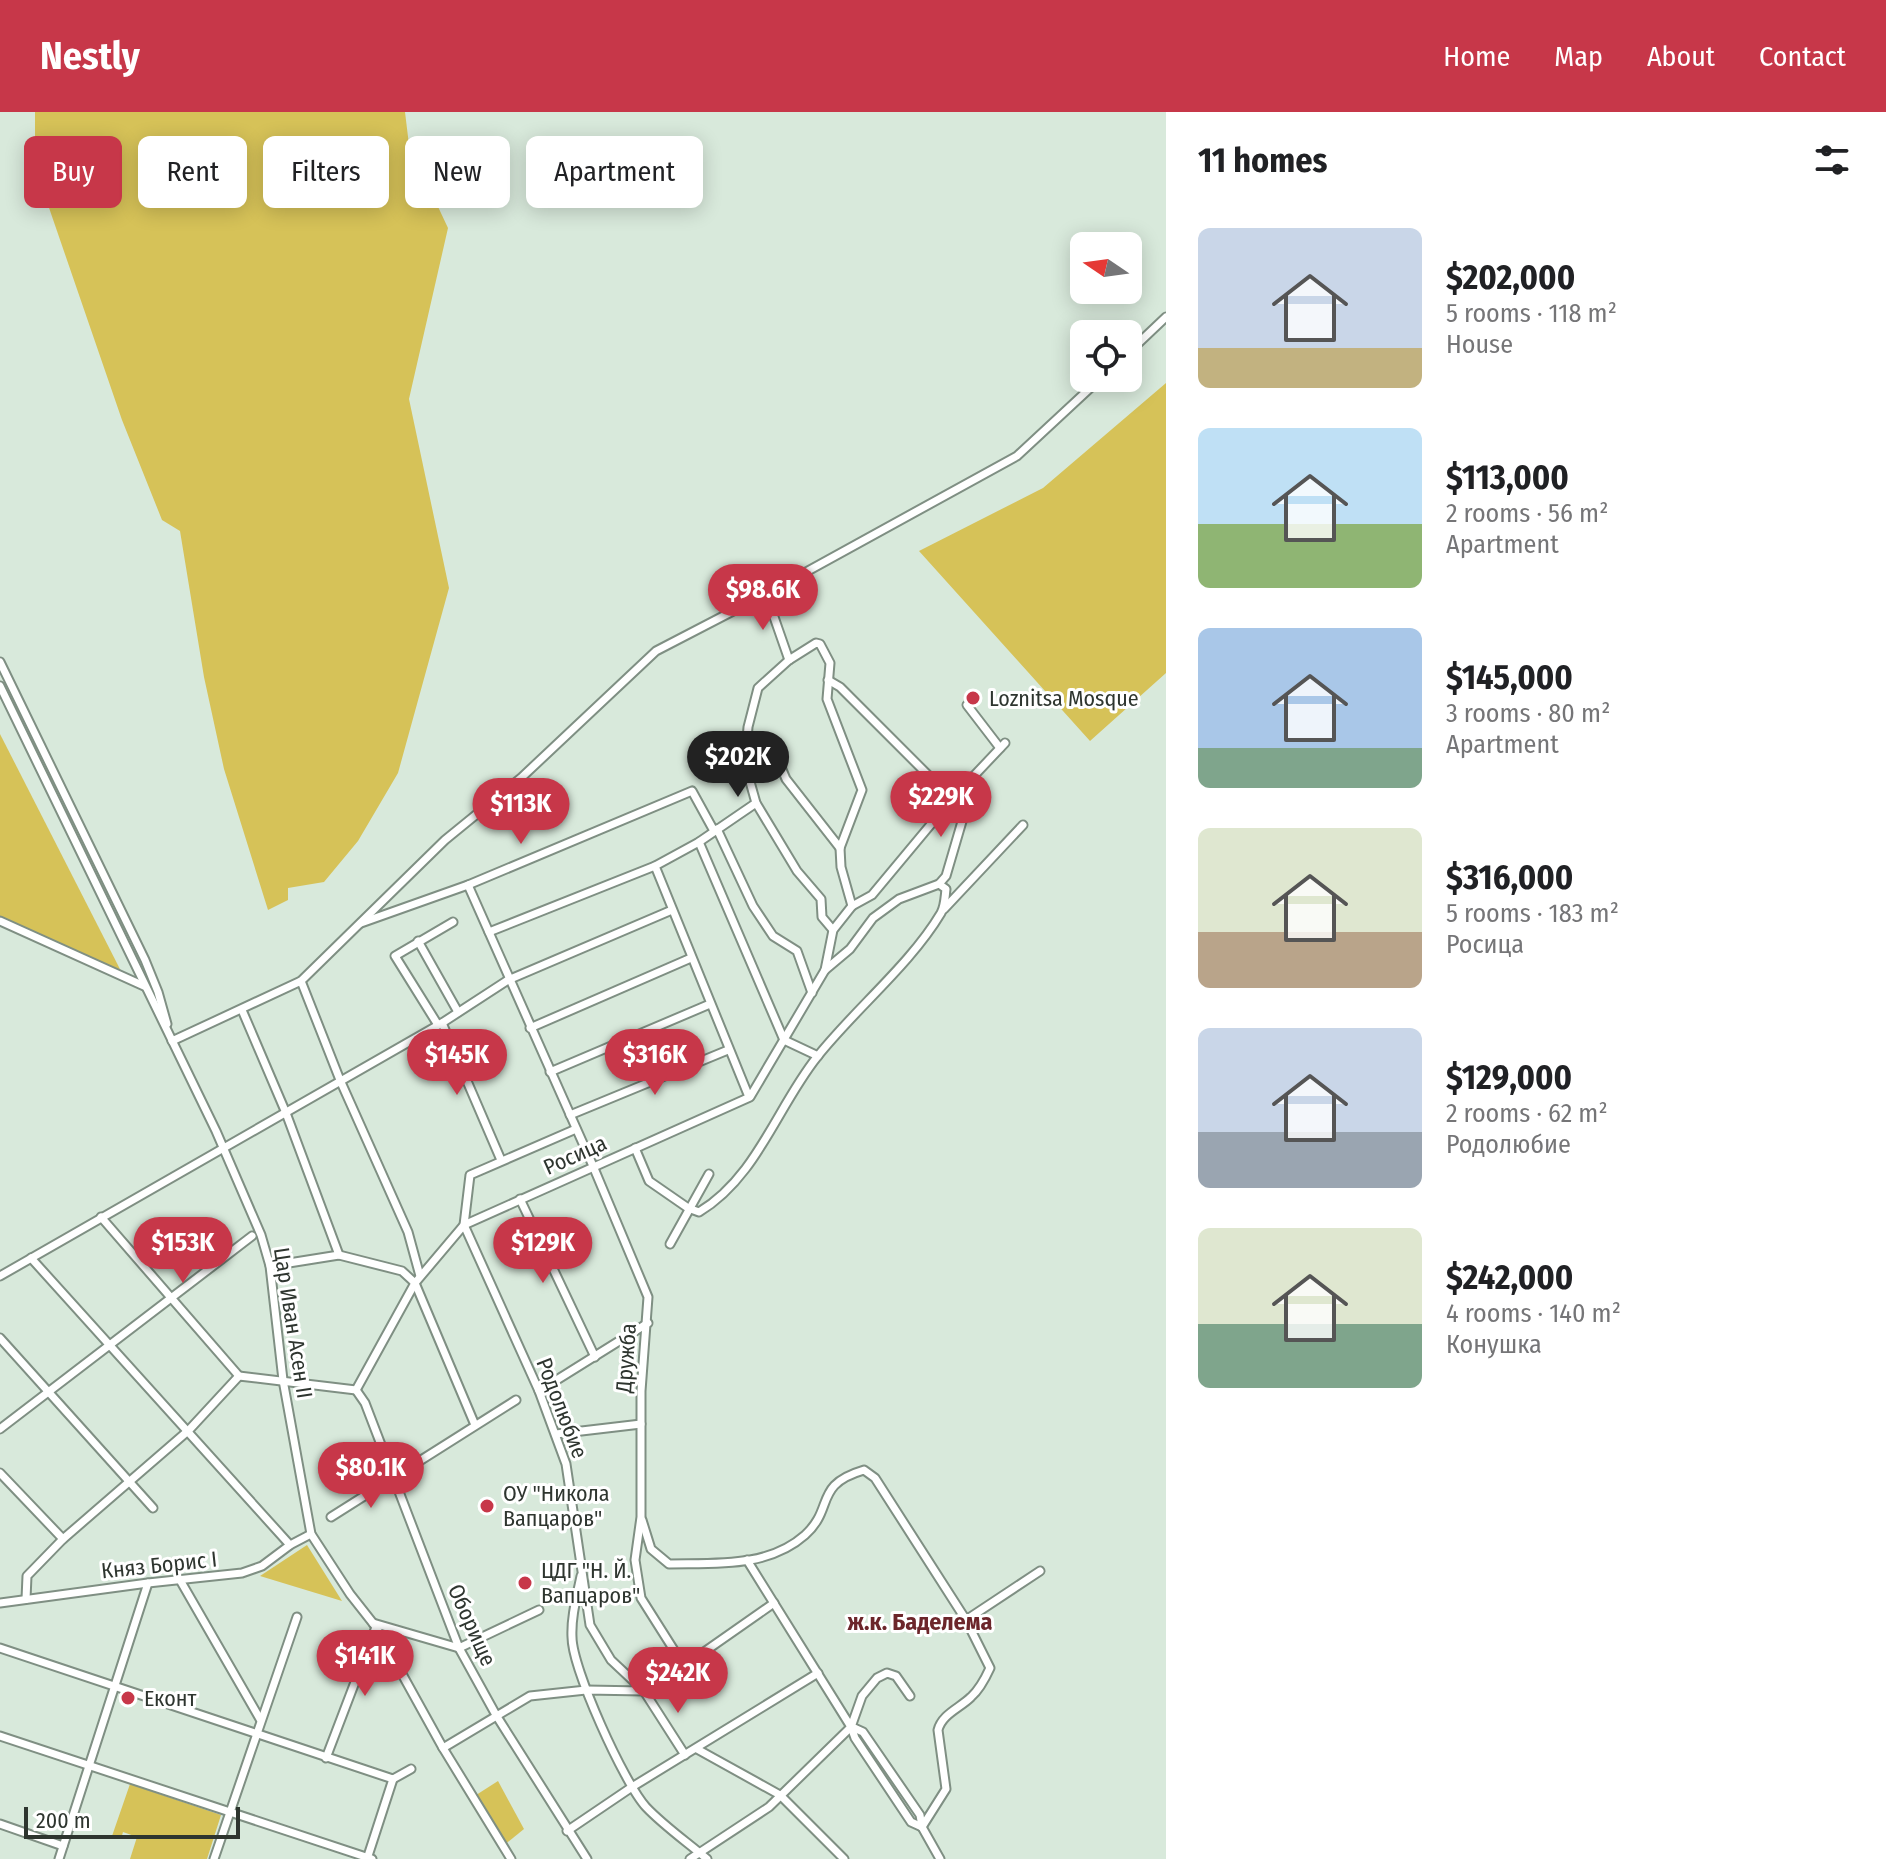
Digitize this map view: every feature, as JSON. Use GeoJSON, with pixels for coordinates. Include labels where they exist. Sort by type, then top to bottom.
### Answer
{"type":"FeatureCollection","features":[{"type":"Feature","properties":{"kind":"street"},"geometry":{"type":"LineString","coordinates":[[1142,340],[1166,317]]}},
{"type":"Feature","properties":{"kind":"street"},"geometry":{"type":"LineString","coordinates":[[172,1041],[301,981],[445,840],[521,778],[656,651],[1017,456],[1086,392]]}},
{"type":"Feature","properties":{"kind":"street"},"geometry":{"type":"LineString","coordinates":[[766,594],[789,660]]}},
{"type":"Feature","properties":{"kind":"street"},"geometry":{"type":"LineString","coordinates":[[833,930],[822,917],[821,899],[797,871],[756,803],[745,759],[755,694],[789,660],[816,643],[820,644],[830,660],[827,699],[862,790],[840,848],[841,867],[852,906]]}},
{"type":"Feature","properties":{"kind":"street","name":"Цар Иван Асен II"},"geometry":{"type":"LineString","coordinates":[[0,662],[158,992],[172,1041]]}},
{"type":"Feature","properties":{"kind":"street"},"geometry":{"type":"LineString","coordinates":[[828,680],[840,687],[953,797],[963,818],[943,887],[943,910]]}},
{"type":"Feature","properties":{"kind":"street","name":"Цар Иван Асен II"},"geometry":{"type":"LineString","coordinates":[[0,686],[223,1148],[261,1235],[270,1266],[283,1380],[311,1534],[374,1625],[443,1748],[511,1859]]}},
{"type":"Feature","properties":{"kind":"street"},"geometry":{"type":"LineString","coordinates":[[750,1097],[825,970],[833,930],[852,906],[872,895],[953,797],[1002,745],[967,705]]}},
{"type":"Feature","properties":{"kind":"street"},"geometry":{"type":"LineString","coordinates":[[745,759],[770,751],[775,753],[786,779],[840,848]]}},
{"type":"Feature","properties":{"kind":"street"},"geometry":{"type":"LineString","coordinates":[[359,924],[468,885],[692,791],[753,906],[773,936],[797,951],[812,993]]}},
{"type":"Feature","properties":{"kind":"street"},"geometry":{"type":"LineString","coordinates":[[489,932],[655,866],[699,842],[756,803]]}},
{"type":"Feature","properties":{"kind":"street"},"geometry":{"type":"LineString","coordinates":[[635,1148],[649,1181],[688,1208],[699,1212],[708,1207],[740,1174],[776,1124],[799,1081],[818,1056],[918,943],[943,910],[1023,825]]}},
{"type":"Feature","properties":{"kind":"street"},"geometry":{"type":"LineString","coordinates":[[699,842],[784,1040],[818,1056]]}},
{"type":"Feature","properties":{"kind":"street"},"geometry":{"type":"LineString","coordinates":[[655,866],[728,1050],[750,1097]]}},
{"type":"Feature","properties":{"kind":"street","name":"Дружба"},"geometry":{"type":"LineString","coordinates":[[468,885],[648,1297],[641,1391],[641,1517],[635,1560],[641,1598],[684,1666]]}},
{"type":"Feature","properties":{"kind":"street"},"geometry":{"type":"LineString","coordinates":[[825,970],[850,949],[873,918],[899,899],[943,887],[961,891]]}},
{"type":"Feature","properties":{"kind":"street"},"geometry":{"type":"LineString","coordinates":[[0,1276],[440,1024],[508,980],[672,910]]}},
{"type":"Feature","properties":{"kind":"street"},"geometry":{"type":"LineString","coordinates":[[0,921],[158,992]]}},
{"type":"Feature","properties":{"kind":"street"},"geometry":{"type":"LineString","coordinates":[[453,922],[395,956],[440,1024],[501,1160]]}},
{"type":"Feature","properties":{"kind":"street"},"geometry":{"type":"LineString","coordinates":[[418,941],[458,1012]]}},
{"type":"Feature","properties":{"kind":"street"},"geometry":{"type":"LineString","coordinates":[[530,1028],[691,958]]}},
{"type":"Feature","properties":{"kind":"street"},"geometry":{"type":"LineString","coordinates":[[301,981],[340,1080],[408,1232],[417,1280],[475,1425]]}},
{"type":"Feature","properties":{"kind":"street"},"geometry":{"type":"LineString","coordinates":[[550,1072],[710,1004]]}},
{"type":"Feature","properties":{"kind":"street"},"geometry":{"type":"LineString","coordinates":[[242,1010],[286,1113],[339,1255]]}},
{"type":"Feature","properties":{"kind":"street"},"geometry":{"type":"LineString","coordinates":[[570,1115],[728,1050]]}},
{"type":"Feature","properties":{"kind":"street","name":"Росица"},"geometry":{"type":"LineString","coordinates":[[356,1390],[417,1280],[464,1225],[750,1097]]}},
{"type":"Feature","properties":{"kind":"street"},"geometry":{"type":"LineString","coordinates":[[464,1225],[470,1175],[576,1129]]}},
{"type":"Feature","properties":{"kind":"street"},"geometry":{"type":"LineString","coordinates":[[670,1244],[709,1174]]}},
{"type":"Feature","properties":{"kind":"street"},"geometry":{"type":"LineString","coordinates":[[520,1199],[595,1357]]}},
{"type":"Feature","properties":{"kind":"street"},"geometry":{"type":"LineString","coordinates":[[101,1217],[239,1376],[356,1390]]}},
{"type":"Feature","properties":{"kind":"street","name":"Родолюбие"},"geometry":{"type":"LineString","coordinates":[[464,1225],[539,1391],[566,1464],[590,1625],[611,1660],[644,1691],[685,1755]]}},
{"type":"Feature","properties":{"kind":"street"},"geometry":{"type":"LineString","coordinates":[[0,1429],[252,1236]]}},
{"type":"Feature","properties":{"kind":"street"},"geometry":{"type":"LineString","coordinates":[[270,1266],[339,1255],[402,1271],[417,1280]]}},
{"type":"Feature","properties":{"kind":"street"},"geometry":{"type":"LineString","coordinates":[[31,1258],[290,1545]]}},
{"type":"Feature","properties":{"kind":"street"},"geometry":{"type":"LineString","coordinates":[[539,1391],[648,1323]]}},
{"type":"Feature","properties":{"kind":"street"},"geometry":{"type":"LineString","coordinates":[[0,1338],[153,1508]]}},
{"type":"Feature","properties":{"kind":"street"},"geometry":{"type":"LineString","coordinates":[[26,1599],[27,1576],[63,1539],[189,1430],[239,1376]]}},
{"type":"Feature","properties":{"kind":"street","name":"Оборище"},"geometry":{"type":"LineString","coordinates":[[356,1390],[365,1403],[459,1648],[496,1715],[587,1859]]}},
{"type":"Feature","properties":{"kind":"street"},"geometry":{"type":"LineString","coordinates":[[331,1517],[516,1400]]}},
{"type":"Feature","properties":{"kind":"street"},"geometry":{"type":"LineString","coordinates":[[556,1434],[641,1424]]}},
{"type":"Feature","properties":{"kind":"street"},"geometry":{"type":"LineString","coordinates":[[641,1517],[651,1549],[669,1564],[738,1563],[772,1555],[805,1535],[819,1516],[830,1487],[847,1475],[864,1470],[875,1478],[966,1620],[990,1668],[984,1683],[973,1696],[941,1721],[938,1730],[946,1789],[922,1827]]}},
{"type":"Feature","properties":{"kind":"street"},"geometry":{"type":"LineString","coordinates":[[0,1473],[63,1539]]}},
{"type":"Feature","properties":{"kind":"street","name":"Княз Борис I"},"geometry":{"type":"LineString","coordinates":[[0,1603],[242,1573],[262,1566],[311,1534]]}},
{"type":"Feature","properties":{"kind":"street"},"geometry":{"type":"LineString","coordinates":[[747,1560],[855,1738],[911,1822],[922,1827],[940,1859]]}},
{"type":"Feature","properties":{"kind":"street"},"geometry":{"type":"LineString","coordinates":[[583,1567],[574,1608],[572,1638],[576,1663],[586,1690],[632,1787],[646,1807],[707,1859]]}},
{"type":"Feature","properties":{"kind":"street"},"geometry":{"type":"LineString","coordinates":[[966,1620],[1040,1571]]}},
{"type":"Feature","properties":{"kind":"street"},"geometry":{"type":"LineString","coordinates":[[180,1580],[260,1719]]}},
{"type":"Feature","properties":{"kind":"street"},"geometry":{"type":"LineString","coordinates":[[59,1859],[148,1583]]}},
{"type":"Feature","properties":{"kind":"street"},"geometry":{"type":"LineString","coordinates":[[443,1748],[530,1696],[586,1690],[644,1691],[774,1603]]}},
{"type":"Feature","properties":{"kind":"street"},"geometry":{"type":"LineString","coordinates":[[326,1758],[374,1625],[459,1648],[539,1610]]}},
{"type":"Feature","properties":{"kind":"street"},"geometry":{"type":"LineString","coordinates":[[214,1859],[297,1617]]}},
{"type":"Feature","properties":{"kind":"street"},"geometry":{"type":"LineString","coordinates":[[0,1648],[393,1779]]}},
{"type":"Feature","properties":{"kind":"street"},"geometry":{"type":"LineString","coordinates":[[567,1831],[632,1787],[818,1673]]}},
{"type":"Feature","properties":{"kind":"street"},"geometry":{"type":"LineString","coordinates":[[690,1859],[769,1807],[851,1727],[862,1696],[877,1678],[887,1673],[896,1676],[910,1696]]}},
{"type":"Feature","properties":{"kind":"street"},"geometry":{"type":"LineString","coordinates":[[0,1736],[369,1859],[393,1779],[411,1769]]}},
{"type":"Feature","properties":{"kind":"street"},"geometry":{"type":"LineString","coordinates":[[697,1749],[780,1795],[844,1859]]}},
{"type":"Feature","properties":{"kind":"street"},"geometry":{"type":"LineString","coordinates":[[0,1824],[63,1846]]}},
{"type":"Feature","properties":{"kind":"shaded area"},"geometry":{"type":"Polygon","coordinates":[[[35,112],[405,112],[408,136],[405,136],[405,208],[439,208],[448,228],[409,399],[449,588],[398,773],[358,841],[324,882],[288,888],[288,900],[268,910],[224,769],[204,677],[180,531],[162,520],[122,420],[49,208],[122,208],[122,136],[35,136],[35,112]]]}},
{"type":"Feature","properties":{"kind":"shaded area"},"geometry":{"type":"Polygon","coordinates":[[[1166,383],[1166,673],[1090,741],[919,551],[1043,488],[1166,383]]]}},
{"type":"Feature","properties":{"kind":"shaded area"},"geometry":{"type":"Polygon","coordinates":[[[0,734],[124,977],[0,919],[0,734]]]}},
{"type":"Feature","properties":{"kind":"shaded area"},"geometry":{"type":"Polygon","coordinates":[[[307,1545],[342,1601],[260,1576],[307,1545]]]}},
{"type":"Feature","properties":{"kind":"shaded area"},"geometry":{"type":"Polygon","coordinates":[[[498,1781],[524,1829],[503,1846],[473,1797],[498,1781]]]}},
{"type":"Feature","properties":{"kind":"shaded area"},"geometry":{"type":"Polygon","coordinates":[[[130,1784],[221,1815],[207,1859],[130,1859],[137,1837],[123,1832],[121,1839],[112,1836],[130,1784]]]}},
{"type":"Feature","properties":{"kind":"place","name":"Loznitsa Mosque"},"geometry":{"type":"Point","coordinates":[973,698]}},
{"type":"Feature","properties":{"kind":"place","name":"ОУ \"Никола Вапцаров\""},"geometry":{"type":"Point","coordinates":[487,1506]}},
{"type":"Feature","properties":{"kind":"place","name":"ЦДГ \"Н. Й. Вапцаров\""},"geometry":{"type":"Point","coordinates":[525,1583]}},
{"type":"Feature","properties":{"kind":"place","name":"Еконт"},"geometry":{"type":"Point","coordinates":[128,1698]}},
{"type":"Feature","properties":{"kind":"district","name":"ж.к. Баделема"},"geometry":{"type":"Point","coordinates":[920,1622]}}]}
